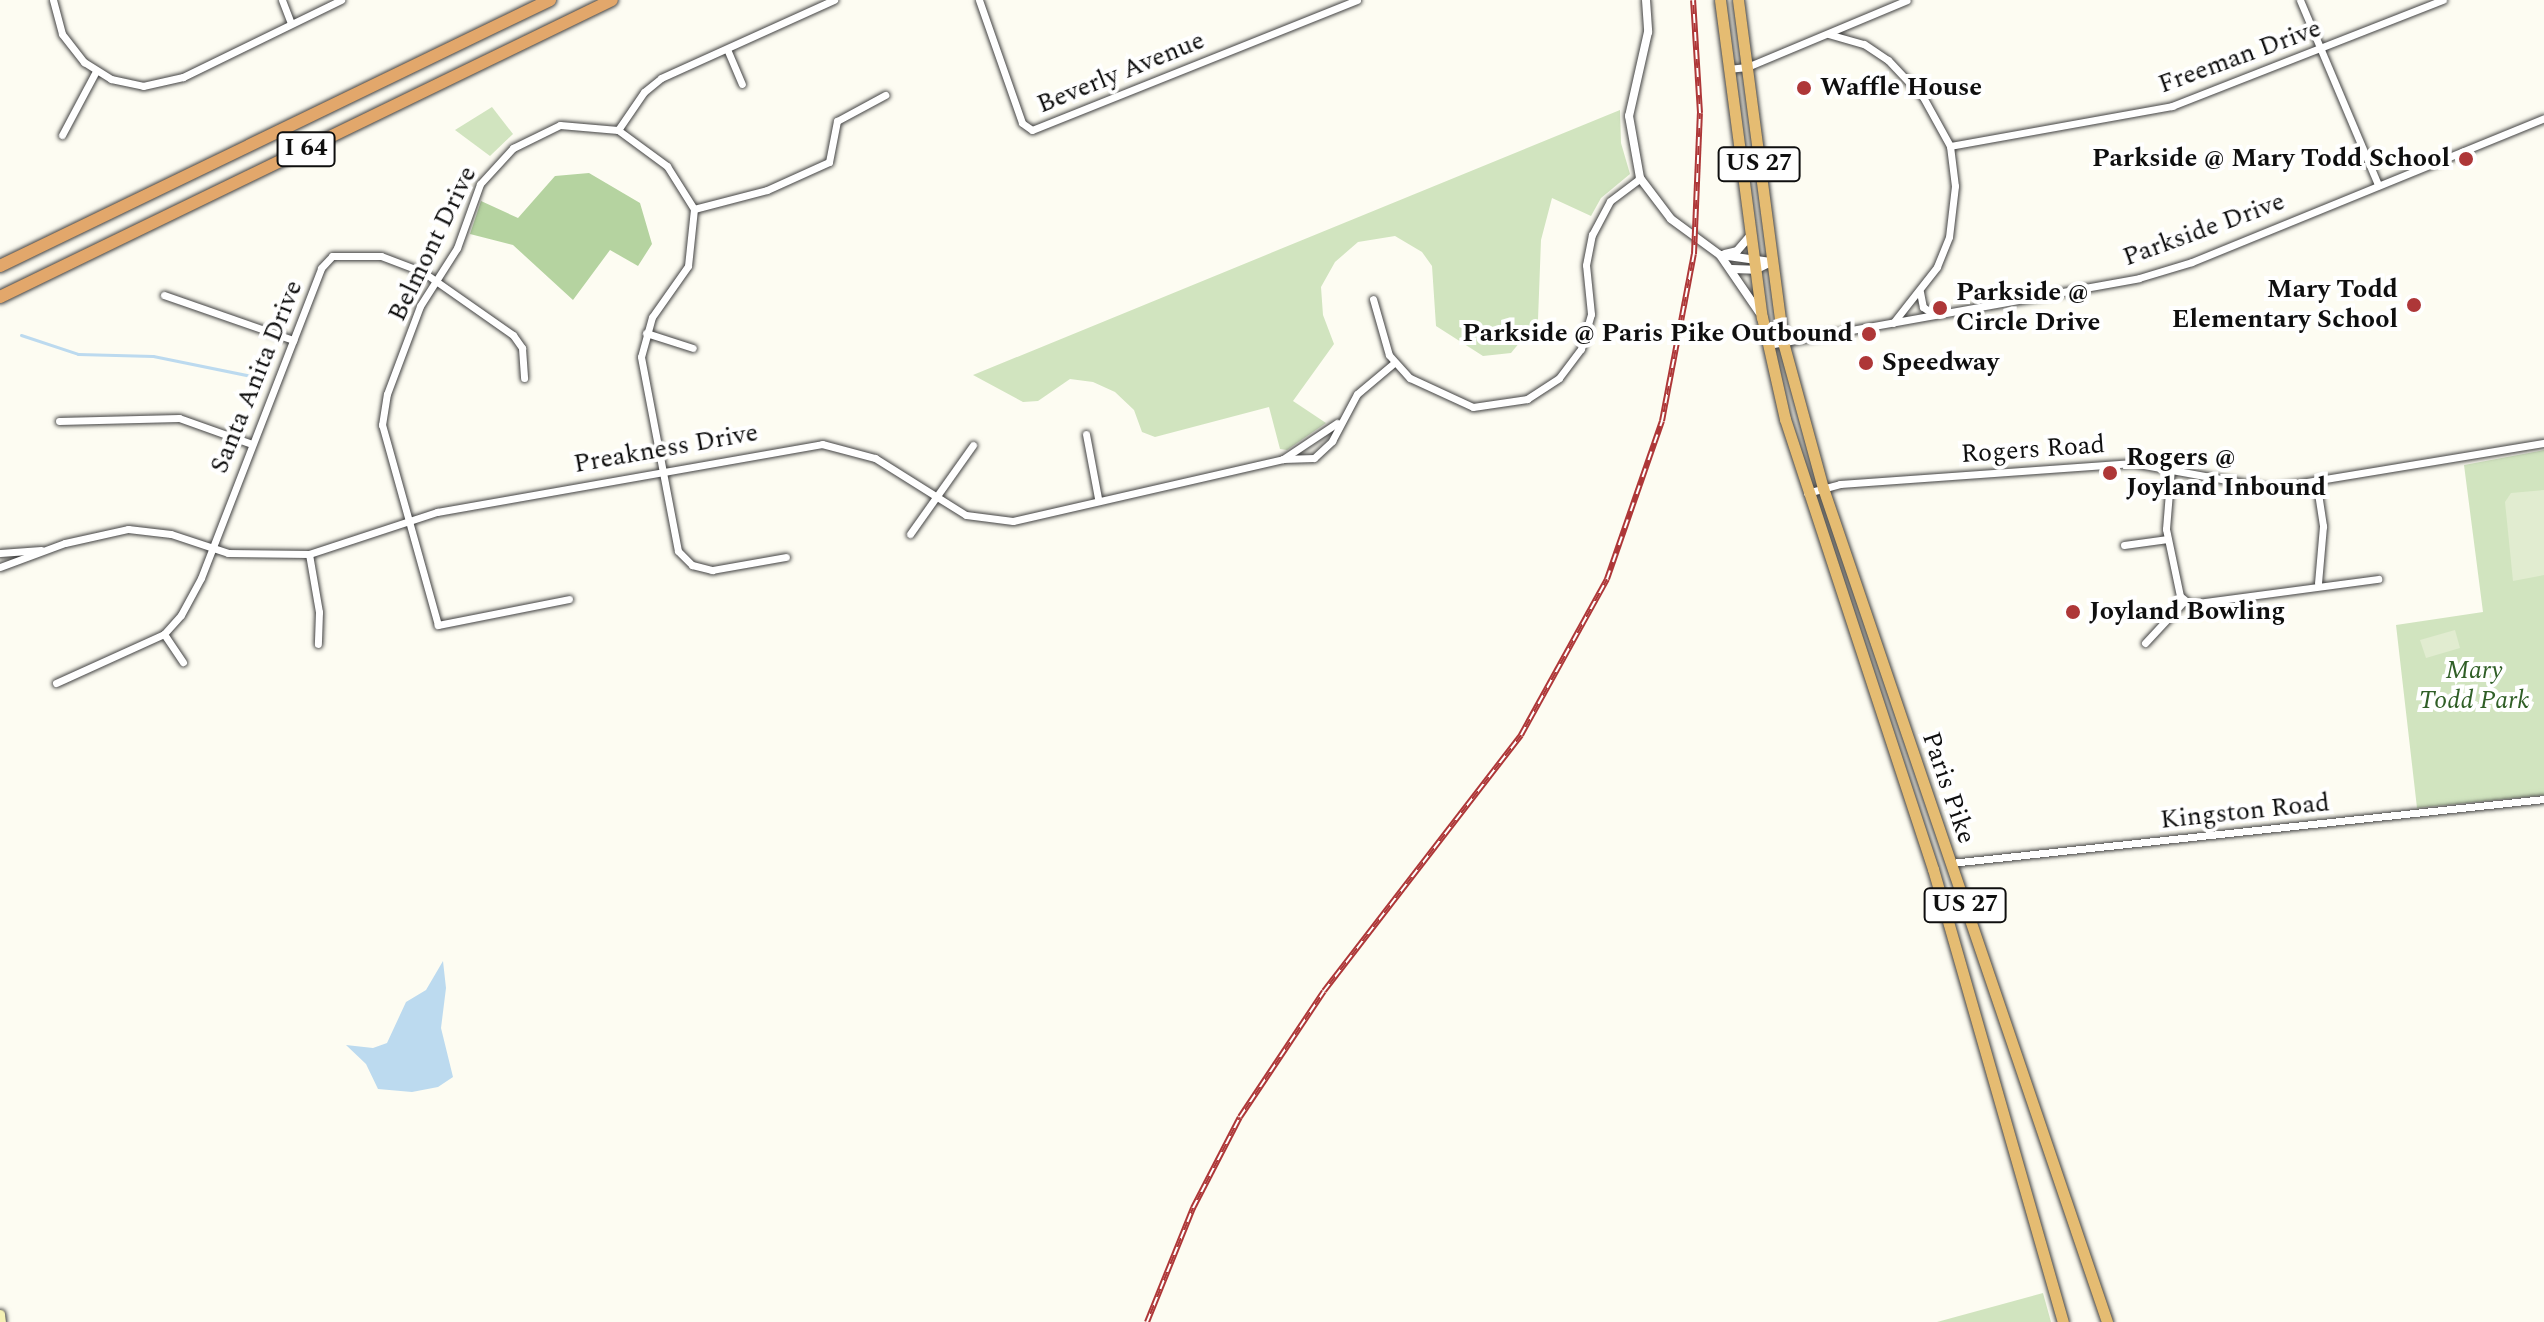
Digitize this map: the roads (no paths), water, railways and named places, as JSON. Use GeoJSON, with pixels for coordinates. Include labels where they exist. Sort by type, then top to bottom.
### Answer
{"type":"FeatureCollection","features":[{"type":"Feature","properties":{"kind":"highway","name":"I 64"},"geometry":{"type":"LineString","coordinates":[[0,266],[550,0]]}},
{"type":"Feature","properties":{"kind":"highway","name":"I 64"},"geometry":{"type":"LineString","coordinates":[[0,297],[612,0]]}},
{"type":"Feature","properties":{"kind":"highway","name":"US 27"},"geometry":{"type":"LineString","coordinates":[[1720,0],[1754,264],[1768,345]]}},
{"type":"Feature","properties":{"kind":"highway","name":"US 27"},"geometry":{"type":"LineString","coordinates":[[1738,0],[1771,262]]}},
{"type":"Feature","properties":{"kind":"highway","name":"Paris Pike"},"geometry":{"type":"LineString","coordinates":[[1771,262],[1783,342],[1823,488],[2107,1322]]}},
{"type":"Feature","properties":{"kind":"highway","name":"Paris Pike"},"geometry":{"type":"LineString","coordinates":[[1768,345],[1807,493],[1933,869],[2063,1322]]}},
{"type":"Feature","properties":{"kind":"highway"},"geometry":{"type":"LineString","coordinates":[[1933,869],[1951,863]]}},
{"type":"Feature","properties":{"kind":"main road"},"geometry":{"type":"LineString","coordinates":[[0,1314],[1,1322]]}},
{"type":"Feature","properties":{"kind":"street"},"geometry":{"type":"LineString","coordinates":[[53,0],[62,34],[95,73],[129,84],[169,82],[341,0]]}},
{"type":"Feature","properties":{"kind":"street"},"geometry":{"type":"LineString","coordinates":[[282,0],[291,23]]}},
{"type":"Feature","properties":{"kind":"street"},"geometry":{"type":"LineString","coordinates":[[786,557],[712,570],[692,565],[674,540],[643,384],[646,333],[688,266],[694,209],[667,166],[618,130],[644,92],[661,78],[834,0]]}},
{"type":"Feature","properties":{"kind":"street","name":"Beverly Avenue"},"geometry":{"type":"LineString","coordinates":[[979,0],[1022,123],[1032,130],[1357,0]]}},
{"type":"Feature","properties":{"kind":"street"},"geometry":{"type":"LineString","coordinates":[[1646,0],[1648,32],[1629,116],[1640,178],[1671,219],[1720,255],[1762,317]]}},
{"type":"Feature","properties":{"kind":"street"},"geometry":{"type":"LineString","coordinates":[[1728,69],[1747,67],[1907,0]]}},
{"type":"Feature","properties":{"kind":"street"},"geometry":{"type":"LineString","coordinates":[[2300,0],[2378,185]]}},
{"type":"Feature","properties":{"kind":"street","name":"Freeman Drive"},"geometry":{"type":"LineString","coordinates":[[1950,146],[2172,106],[2443,0]]}},
{"type":"Feature","properties":{"kind":"street"},"geometry":{"type":"LineString","coordinates":[[1828,34],[1864,44],[1888,60],[1923,97],[1950,146],[1955,195],[1949,237],[1920,292],[1893,323]]}},
{"type":"Feature","properties":{"kind":"street"},"geometry":{"type":"LineString","coordinates":[[727,49],[742,84]]}},
{"type":"Feature","properties":{"kind":"street"},"geometry":{"type":"LineString","coordinates":[[62,135],[95,73]]}},
{"type":"Feature","properties":{"kind":"street"},"geometry":{"type":"LineString","coordinates":[[694,209],[767,190],[829,162],[837,121],[885,95]]}},
{"type":"Feature","properties":{"kind":"street","name":"Parkside Drive"},"geometry":{"type":"LineString","coordinates":[[1768,345],[2139,278],[2544,118]]}},
{"type":"Feature","properties":{"kind":"street","name":"Belmont Drive"},"geometry":{"type":"LineString","coordinates":[[569,599],[438,625],[383,437],[383,407],[420,306],[457,248],[480,184],[513,148],[560,125],[618,130]]}},
{"type":"Feature","properties":{"kind":"street"},"geometry":{"type":"LineString","coordinates":[[1373,299],[1381,339],[1394,363],[1435,394],[1473,407],[1507,406],[1549,386],[1565,372],[1586,336],[1591,304],[1586,265],[1596,223],[1616,195],[1640,178]]}},
{"type":"Feature","properties":{"kind":"street"},"geometry":{"type":"LineString","coordinates":[[1720,255],[1737,251],[1751,235]]}},
{"type":"Feature","properties":{"kind":"street"},"geometry":{"type":"LineString","coordinates":[[1720,255],[1754,264]]}},
{"type":"Feature","properties":{"kind":"street","name":"Santa Anita Drive"},"geometry":{"type":"LineString","coordinates":[[56,683],[164,634],[192,598],[321,268],[332,256],[397,259],[435,281],[513,335],[522,348],[524,378]]}},
{"type":"Feature","properties":{"kind":"street"},"geometry":{"type":"LineString","coordinates":[[1731,269],[1771,262]]}},
{"type":"Feature","properties":{"kind":"street"},"geometry":{"type":"LineString","coordinates":[[1920,292],[1923,307],[1936,315]]}},
{"type":"Feature","properties":{"kind":"street"},"geometry":{"type":"LineString","coordinates":[[164,295],[293,340]]}},
{"type":"Feature","properties":{"kind":"street"},"geometry":{"type":"LineString","coordinates":[[646,333],[693,348]]}},
{"type":"Feature","properties":{"kind":"street","name":"Preakness Drive"},"geometry":{"type":"LineString","coordinates":[[0,567],[43,550],[128,529],[257,556],[309,554],[437,512],[660,469],[822,444],[864,453],[966,515],[994,522],[1283,459],[1314,458],[1332,441],[1339,422],[1357,394],[1394,363]]}},
{"type":"Feature","properties":{"kind":"street"},"geometry":{"type":"LineString","coordinates":[[59,421],[179,418],[252,444]]}},
{"type":"Feature","properties":{"kind":"street","name":"Preakness Drive"},"geometry":{"type":"LineString","coordinates":[[1283,459],[1339,422]]}},
{"type":"Feature","properties":{"kind":"street"},"geometry":{"type":"LineString","coordinates":[[1086,434],[1098,498]]}},
{"type":"Feature","properties":{"kind":"street","name":"Rogers Road"},"geometry":{"type":"LineString","coordinates":[[1807,493],[1823,488],[2133,463],[2262,487],[2544,443]]}},
{"type":"Feature","properties":{"kind":"street"},"geometry":{"type":"LineString","coordinates":[[910,534],[933,496],[973,445]]}},
{"type":"Feature","properties":{"kind":"street"},"geometry":{"type":"LineString","coordinates":[[2171,468],[2165,506],[2168,539],[2184,601]]}},
{"type":"Feature","properties":{"kind":"street"},"geometry":{"type":"LineString","coordinates":[[2316,480],[2323,526],[2318,583]]}},
{"type":"Feature","properties":{"kind":"street"},"geometry":{"type":"LineString","coordinates":[[2124,545],[2168,539]]}},
{"type":"Feature","properties":{"kind":"street","name":"Preakness Drive"},"geometry":{"type":"LineString","coordinates":[[0,553],[43,550]]}},
{"type":"Feature","properties":{"kind":"street"},"geometry":{"type":"LineString","coordinates":[[309,554],[319,612],[318,644]]}},
{"type":"Feature","properties":{"kind":"street"},"geometry":{"type":"LineString","coordinates":[[2145,643],[2184,601],[2318,583],[2378,579]]}},
{"type":"Feature","properties":{"kind":"street"},"geometry":{"type":"LineString","coordinates":[[164,634],[183,662]]}},
{"type":"Feature","properties":{"kind":"street","name":"Kingston Road"},"geometry":{"type":"LineString","coordinates":[[1951,863],[2544,799]]}},
{"type":"Feature","properties":{"kind":"water"},"geometry":{"type":"Polygon","coordinates":[[[443,961],[446,988],[441,1028],[453,1077],[438,1087],[412,1092],[378,1089],[366,1064],[346,1045],[373,1048],[387,1043],[406,1002],[426,990],[443,961]]]}},
{"type":"Feature","properties":{"kind":"waterway"},"geometry":{"type":"LineString","coordinates":[[21,335],[78,354],[153,356],[256,377]]}},
{"type":"Feature","properties":{"kind":"railway"},"geometry":{"type":"LineString","coordinates":[[1147,1322],[1193,1208],[1240,1117],[1324,991],[1521,735],[1607,579],[1662,421],[1694,254],[1700,113],[1693,0]]}},
{"type":"Feature","properties":{"kind":"place","name":"Waffle House"},"geometry":{"type":"Point","coordinates":[1804,88]}},
{"type":"Feature","properties":{"kind":"place","name":"Parkside @ Mary Todd School"},"geometry":{"type":"Point","coordinates":[2466,159]}},
{"type":"Feature","properties":{"kind":"place","name":"Mary Todd Elementary School"},"geometry":{"type":"Point","coordinates":[2414,305]}},
{"type":"Feature","properties":{"kind":"place","name":"Parkside @ Circle Drive"},"geometry":{"type":"Point","coordinates":[1940,308]}},
{"type":"Feature","properties":{"kind":"place","name":"Parkside @ Paris Pike Outbound"},"geometry":{"type":"Point","coordinates":[1869,334]}},
{"type":"Feature","properties":{"kind":"place","name":"Speedway"},"geometry":{"type":"Point","coordinates":[1866,363]}},
{"type":"Feature","properties":{"kind":"place","name":"Rogers @ Joyland Inbound"},"geometry":{"type":"Point","coordinates":[2110,473]}},
{"type":"Feature","properties":{"kind":"place","name":"Joyland Bowling"},"geometry":{"type":"Point","coordinates":[2073,612]}},
{"type":"Feature","properties":{"kind":"park label","name":"Mary Todd Park"},"geometry":{"type":"Point","coordinates":[2474,686]}}]}
